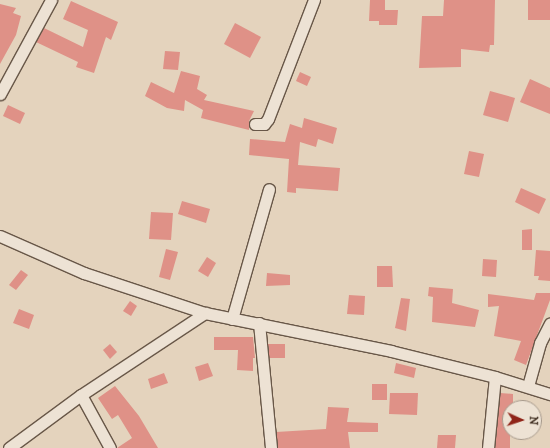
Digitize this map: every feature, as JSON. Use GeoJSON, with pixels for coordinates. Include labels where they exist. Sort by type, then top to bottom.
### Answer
{"type":"FeatureCollection","features":[{"type":"Feature","properties":{"kind":"street"},"geometry":{"type":"LineString","coordinates":[[0,94],[51,0]]}},
{"type":"Feature","properties":{"kind":"street"},"geometry":{"type":"LineString","coordinates":[[255,124],[264,124],[268,119],[314,0]]}},
{"type":"Feature","properties":{"kind":"street"},"geometry":{"type":"LineString","coordinates":[[232,319],[269,189]]}},
{"type":"Feature","properties":{"kind":"street"},"geometry":{"type":"LineString","coordinates":[[0,236],[84,273],[205,313],[391,351],[495,377],[550,394]]}},
{"type":"Feature","properties":{"kind":"street"},"geometry":{"type":"LineString","coordinates":[[9,448],[81,395],[205,313]]}},
{"type":"Feature","properties":{"kind":"street"},"geometry":{"type":"LineString","coordinates":[[528,386],[540,343],[550,323]]}},
{"type":"Feature","properties":{"kind":"street"},"geometry":{"type":"LineString","coordinates":[[259,324],[272,448]]}},
{"type":"Feature","properties":{"kind":"street"},"geometry":{"type":"LineString","coordinates":[[488,448],[495,377]]}},
{"type":"Feature","properties":{"kind":"street"},"geometry":{"type":"LineString","coordinates":[[81,395],[110,448]]}},
{"type":"Feature","properties":{"kind":"building"},"geometry":{"type":"Polygon","coordinates":[[[370,0],[385,0],[385,10],[398,10],[397,25],[379,25],[379,21],[369,21],[370,0]]]}},
{"type":"Feature","properties":{"kind":"building"},"geometry":{"type":"Polygon","coordinates":[[[444,0],[495,0],[494,45],[490,45],[489,52],[461,49],[461,67],[419,68],[422,16],[443,16],[444,0]]]}},
{"type":"Feature","properties":{"kind":"building"},"geometry":{"type":"Polygon","coordinates":[[[528,0],[550,0],[550,20],[528,20],[528,0]]]}},
{"type":"Feature","properties":{"kind":"building"},"geometry":{"type":"Polygon","coordinates":[[[71,1],[118,22],[111,40],[106,37],[94,73],[76,67],[78,62],[36,42],[44,28],[83,47],[88,30],[63,19],[71,1]]]}},
{"type":"Feature","properties":{"kind":"building"},"geometry":{"type":"Polygon","coordinates":[[[0,4],[16,8],[13,13],[21,16],[16,35],[0,64],[0,4]]]}},
{"type":"Feature","properties":{"kind":"building"},"geometry":{"type":"Polygon","coordinates":[[[235,23],[261,37],[250,58],[224,44],[235,23]]]}},
{"type":"Feature","properties":{"kind":"building"},"geometry":{"type":"Polygon","coordinates":[[[165,51],[180,52],[178,70],[163,69],[165,51]]]}},
{"type":"Feature","properties":{"kind":"building"},"geometry":{"type":"Polygon","coordinates":[[[181,71],[200,76],[197,89],[207,95],[204,100],[254,111],[249,121],[249,130],[201,118],[203,110],[185,100],[184,111],[167,108],[145,96],[151,82],[174,93],[181,71]]]}},
{"type":"Feature","properties":{"kind":"building"},"geometry":{"type":"Polygon","coordinates":[[[300,72],[311,77],[307,86],[296,81],[300,72]]]}},
{"type":"Feature","properties":{"kind":"building"},"geometry":{"type":"Polygon","coordinates":[[[530,79],[550,88],[550,114],[520,102],[530,79]]]}},
{"type":"Feature","properties":{"kind":"building"},"geometry":{"type":"Polygon","coordinates":[[[490,91],[515,98],[508,122],[483,115],[490,91]]]}},
{"type":"Feature","properties":{"kind":"building"},"geometry":{"type":"Polygon","coordinates":[[[8,105],[25,113],[20,124],[3,116],[8,105]]]}},
{"type":"Feature","properties":{"kind":"building"},"geometry":{"type":"Polygon","coordinates":[[[304,118],[337,128],[333,144],[318,139],[316,147],[300,142],[298,165],[340,168],[338,191],[296,188],[296,193],[287,192],[289,159],[249,155],[250,139],[285,142],[290,124],[302,128],[304,118]]]}},
{"type":"Feature","properties":{"kind":"building"},"geometry":{"type":"Polygon","coordinates":[[[469,151],[484,154],[479,177],[464,174],[469,151]]]}},
{"type":"Feature","properties":{"kind":"building"},"geometry":{"type":"Polygon","coordinates":[[[521,188],[546,199],[539,214],[515,202],[521,188]]]}},
{"type":"Feature","properties":{"kind":"building"},"geometry":{"type":"Polygon","coordinates":[[[182,201],[210,209],[206,223],[178,214],[182,201]]]}},
{"type":"Feature","properties":{"kind":"building"},"geometry":{"type":"Polygon","coordinates":[[[151,212],[173,213],[171,240],[149,239],[151,212]]]}},
{"type":"Feature","properties":{"kind":"building"},"geometry":{"type":"Polygon","coordinates":[[[532,229],[532,250],[522,250],[522,230],[532,229]]]}},
{"type":"Feature","properties":{"kind":"building"},"geometry":{"type":"Polygon","coordinates":[[[166,249],[178,252],[170,280],[159,277],[166,249]]]}},
{"type":"Feature","properties":{"kind":"building"},"geometry":{"type":"Polygon","coordinates":[[[536,250],[550,251],[550,281],[538,280],[539,276],[534,276],[536,250]]]}},
{"type":"Feature","properties":{"kind":"building"},"geometry":{"type":"Polygon","coordinates":[[[207,257],[216,263],[208,277],[198,271],[207,257]]]}},
{"type":"Feature","properties":{"kind":"building"},"geometry":{"type":"Polygon","coordinates":[[[483,259],[497,260],[496,277],[482,276],[483,259]]]}},
{"type":"Feature","properties":{"kind":"building"},"geometry":{"type":"Polygon","coordinates":[[[377,266],[392,266],[393,287],[377,287],[377,266]]]}},
{"type":"Feature","properties":{"kind":"building"},"geometry":{"type":"Polygon","coordinates":[[[21,270],[28,275],[16,290],[9,285],[21,270]]]}},
{"type":"Feature","properties":{"kind":"building"},"geometry":{"type":"Polygon","coordinates":[[[267,273],[290,275],[290,285],[266,286],[267,273]]]}},
{"type":"Feature","properties":{"kind":"building"},"geometry":{"type":"Polygon","coordinates":[[[429,287],[453,289],[452,303],[479,310],[475,327],[432,322],[433,297],[428,296],[429,287]]]}},
{"type":"Feature","properties":{"kind":"building"},"geometry":{"type":"Polygon","coordinates":[[[536,293],[550,293],[550,300],[526,365],[514,360],[521,341],[494,336],[499,306],[488,307],[488,294],[534,300],[536,293]]]}},
{"type":"Feature","properties":{"kind":"building"},"geometry":{"type":"Polygon","coordinates":[[[349,295],[365,296],[364,315],[347,314],[349,295]]]}},
{"type":"Feature","properties":{"kind":"building"},"geometry":{"type":"Polygon","coordinates":[[[401,298],[410,299],[406,331],[395,328],[401,298]]]}},
{"type":"Feature","properties":{"kind":"building"},"geometry":{"type":"Polygon","coordinates":[[[130,301],[137,306],[131,316],[123,311],[130,301]]]}},
{"type":"Feature","properties":{"kind":"building"},"geometry":{"type":"Polygon","coordinates":[[[19,309],[34,315],[29,329],[13,323],[19,309]]]}},
{"type":"Feature","properties":{"kind":"building"},"geometry":{"type":"Polygon","coordinates":[[[214,337],[253,337],[255,358],[253,358],[253,371],[237,370],[238,350],[214,350],[214,337]]]}},
{"type":"Feature","properties":{"kind":"building"},"geometry":{"type":"Polygon","coordinates":[[[110,344],[117,352],[110,359],[103,350],[110,344]]]}},
{"type":"Feature","properties":{"kind":"building"},"geometry":{"type":"Polygon","coordinates":[[[268,344],[285,344],[285,358],[269,358],[268,344]]]}},
{"type":"Feature","properties":{"kind":"building"},"geometry":{"type":"Polygon","coordinates":[[[208,363],[213,376],[199,381],[195,367],[208,363]]]}},
{"type":"Feature","properties":{"kind":"building"},"geometry":{"type":"Polygon","coordinates":[[[396,363],[416,368],[414,378],[394,373],[396,363]]]}},
{"type":"Feature","properties":{"kind":"building"},"geometry":{"type":"Polygon","coordinates":[[[164,373],[168,383],[151,389],[148,379],[164,373]]]}},
{"type":"Feature","properties":{"kind":"building"},"geometry":{"type":"Polygon","coordinates":[[[372,384],[387,384],[387,400],[372,400],[372,384]]]}},
{"type":"Feature","properties":{"kind":"building"},"geometry":{"type":"Polygon","coordinates":[[[115,386],[139,416],[158,448],[117,448],[132,438],[118,415],[112,419],[98,398],[115,386]]]}},
{"type":"Feature","properties":{"kind":"building"},"geometry":{"type":"Polygon","coordinates":[[[390,393],[418,393],[417,415],[389,414],[390,393]]]}},
{"type":"Feature","properties":{"kind":"building"},"geometry":{"type":"Polygon","coordinates":[[[500,393],[513,394],[513,400],[502,400],[502,440],[510,440],[510,448],[495,448],[500,393]]]}},
{"type":"Feature","properties":{"kind":"building"},"geometry":{"type":"Polygon","coordinates":[[[328,407],[349,408],[347,422],[378,423],[378,432],[348,432],[350,448],[278,448],[276,432],[326,429],[328,407]]]}},
{"type":"Feature","properties":{"kind":"building"},"geometry":{"type":"Polygon","coordinates":[[[438,435],[456,435],[455,448],[437,448],[438,435]]]}}]}
